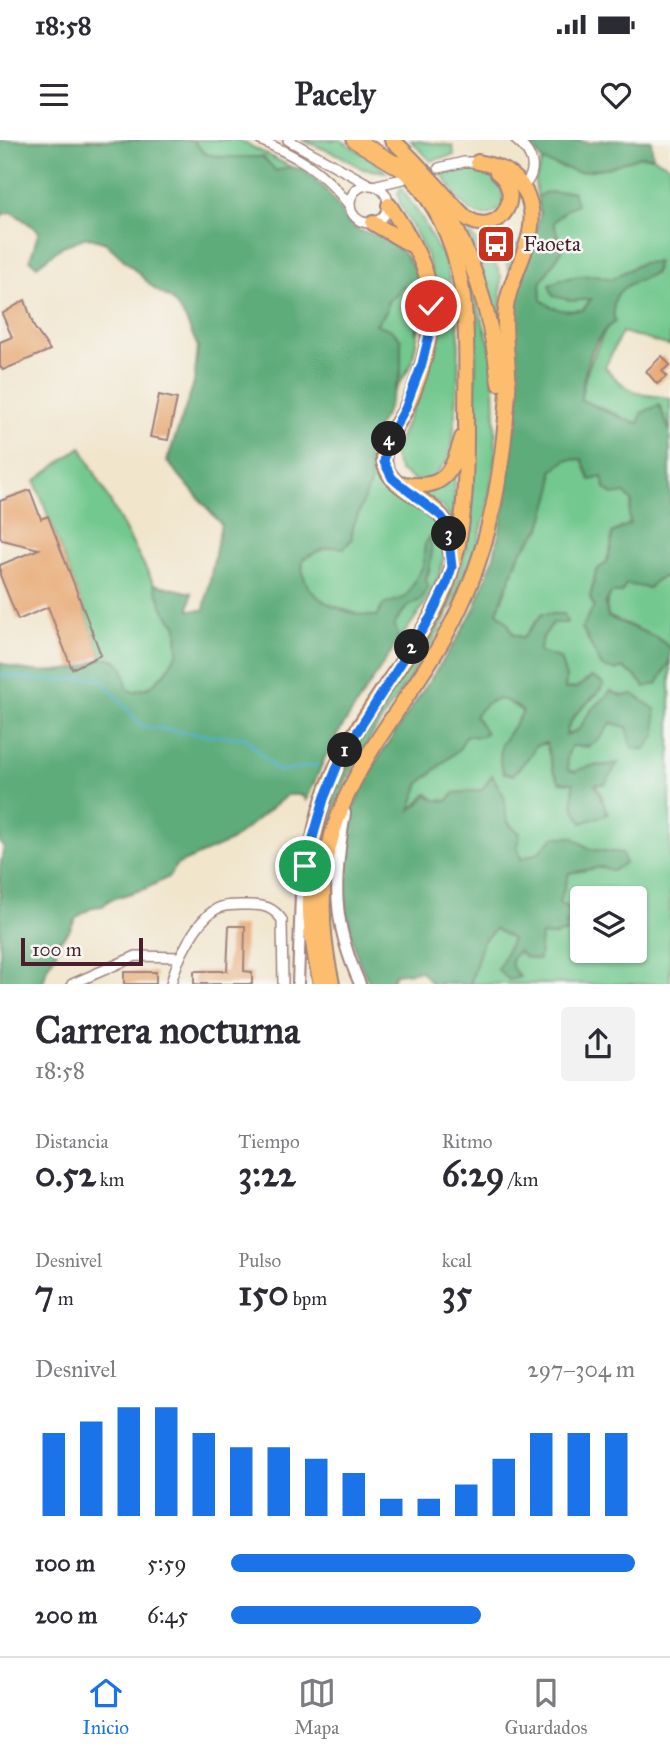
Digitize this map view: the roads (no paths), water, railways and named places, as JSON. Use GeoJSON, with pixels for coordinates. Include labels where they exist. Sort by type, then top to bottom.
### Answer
{"type":"FeatureCollection","features":[{"type":"Feature","properties":{"kind":"highway"},"geometry":{"type":"LineString","coordinates":[[355,140],[406,171]]}},
{"type":"Feature","properties":{"kind":"main road"},"geometry":{"type":"LineString","coordinates":[[321,984],[308,896],[315,830],[341,757],[430,618],[452,567],[463,515],[467,331],[463,284],[448,235],[427,197],[406,171],[370,140]]}},
{"type":"Feature","properties":{"kind":"main road"},"geometry":{"type":"LineString","coordinates":[[392,140],[435,174],[468,219],[494,222],[507,211],[510,203],[509,186],[503,176],[478,162]]}},
{"type":"Feature","properties":{"kind":"main road"},"geometry":{"type":"LineString","coordinates":[[332,984],[324,939],[323,893],[333,832],[371,749],[436,651],[460,608],[485,540],[496,499],[508,390],[506,307],[531,225],[530,205],[523,187],[508,171],[496,165],[478,162]]}},
{"type":"Feature","properties":{"kind":"main road"},"geometry":{"type":"LineString","coordinates":[[435,174],[484,299],[497,357],[501,455]]}},
{"type":"Feature","properties":{"kind":"main road"},"geometry":{"type":"LineString","coordinates":[[388,200],[425,271],[431,306],[429,335],[422,364],[405,409],[384,451],[384,462],[399,484],[441,516],[447,524],[452,567]]}},
{"type":"Feature","properties":{"kind":"main road"},"geometry":{"type":"LineString","coordinates":[[373,223],[411,245]]}},
{"type":"Feature","properties":{"kind":"main road"},"geometry":{"type":"LineString","coordinates":[[399,484],[428,486],[437,483],[447,474],[455,461],[466,423]]}},
{"type":"Feature","properties":{"kind":"street"},"geometry":{"type":"LineString","coordinates":[[260,140],[314,167],[331,183],[357,219],[373,223],[384,216],[388,200],[403,179],[353,192],[350,206]]}},
{"type":"Feature","properties":{"kind":"street"},"geometry":{"type":"LineString","coordinates":[[288,140],[372,185],[388,200]]}},
{"type":"Feature","properties":{"kind":"street"},"geometry":{"type":"LineString","coordinates":[[516,140],[526,148],[533,164],[530,180],[523,187]]}},
{"type":"Feature","properties":{"kind":"street"},"geometry":{"type":"LineString","coordinates":[[435,174],[464,162],[478,162]]}},
{"type":"Feature","properties":{"kind":"street"},"geometry":{"type":"LineString","coordinates":[[348,795],[337,852],[337,897],[347,957],[360,984]]}},
{"type":"Feature","properties":{"kind":"street"},"geometry":{"type":"LineString","coordinates":[[298,984],[301,893],[315,830]]}},
{"type":"Feature","properties":{"kind":"street"},"geometry":{"type":"LineString","coordinates":[[171,984],[180,957],[198,927],[212,912],[220,907],[259,905],[271,908],[282,920],[283,984]]}},
{"type":"Feature","properties":{"kind":"street"},"geometry":{"type":"LineString","coordinates":[[72,984],[136,956],[180,957]]}},
{"type":"Feature","properties":{"kind":"waterway"},"geometry":{"type":"LineString","coordinates":[[0,675],[41,680],[100,678],[142,726],[245,738],[278,771],[317,765]]}},
{"type":"Feature","properties":{"kind":"place","name":"Faoeta"},"geometry":{"type":"Point","coordinates":[496,244]}}]}
